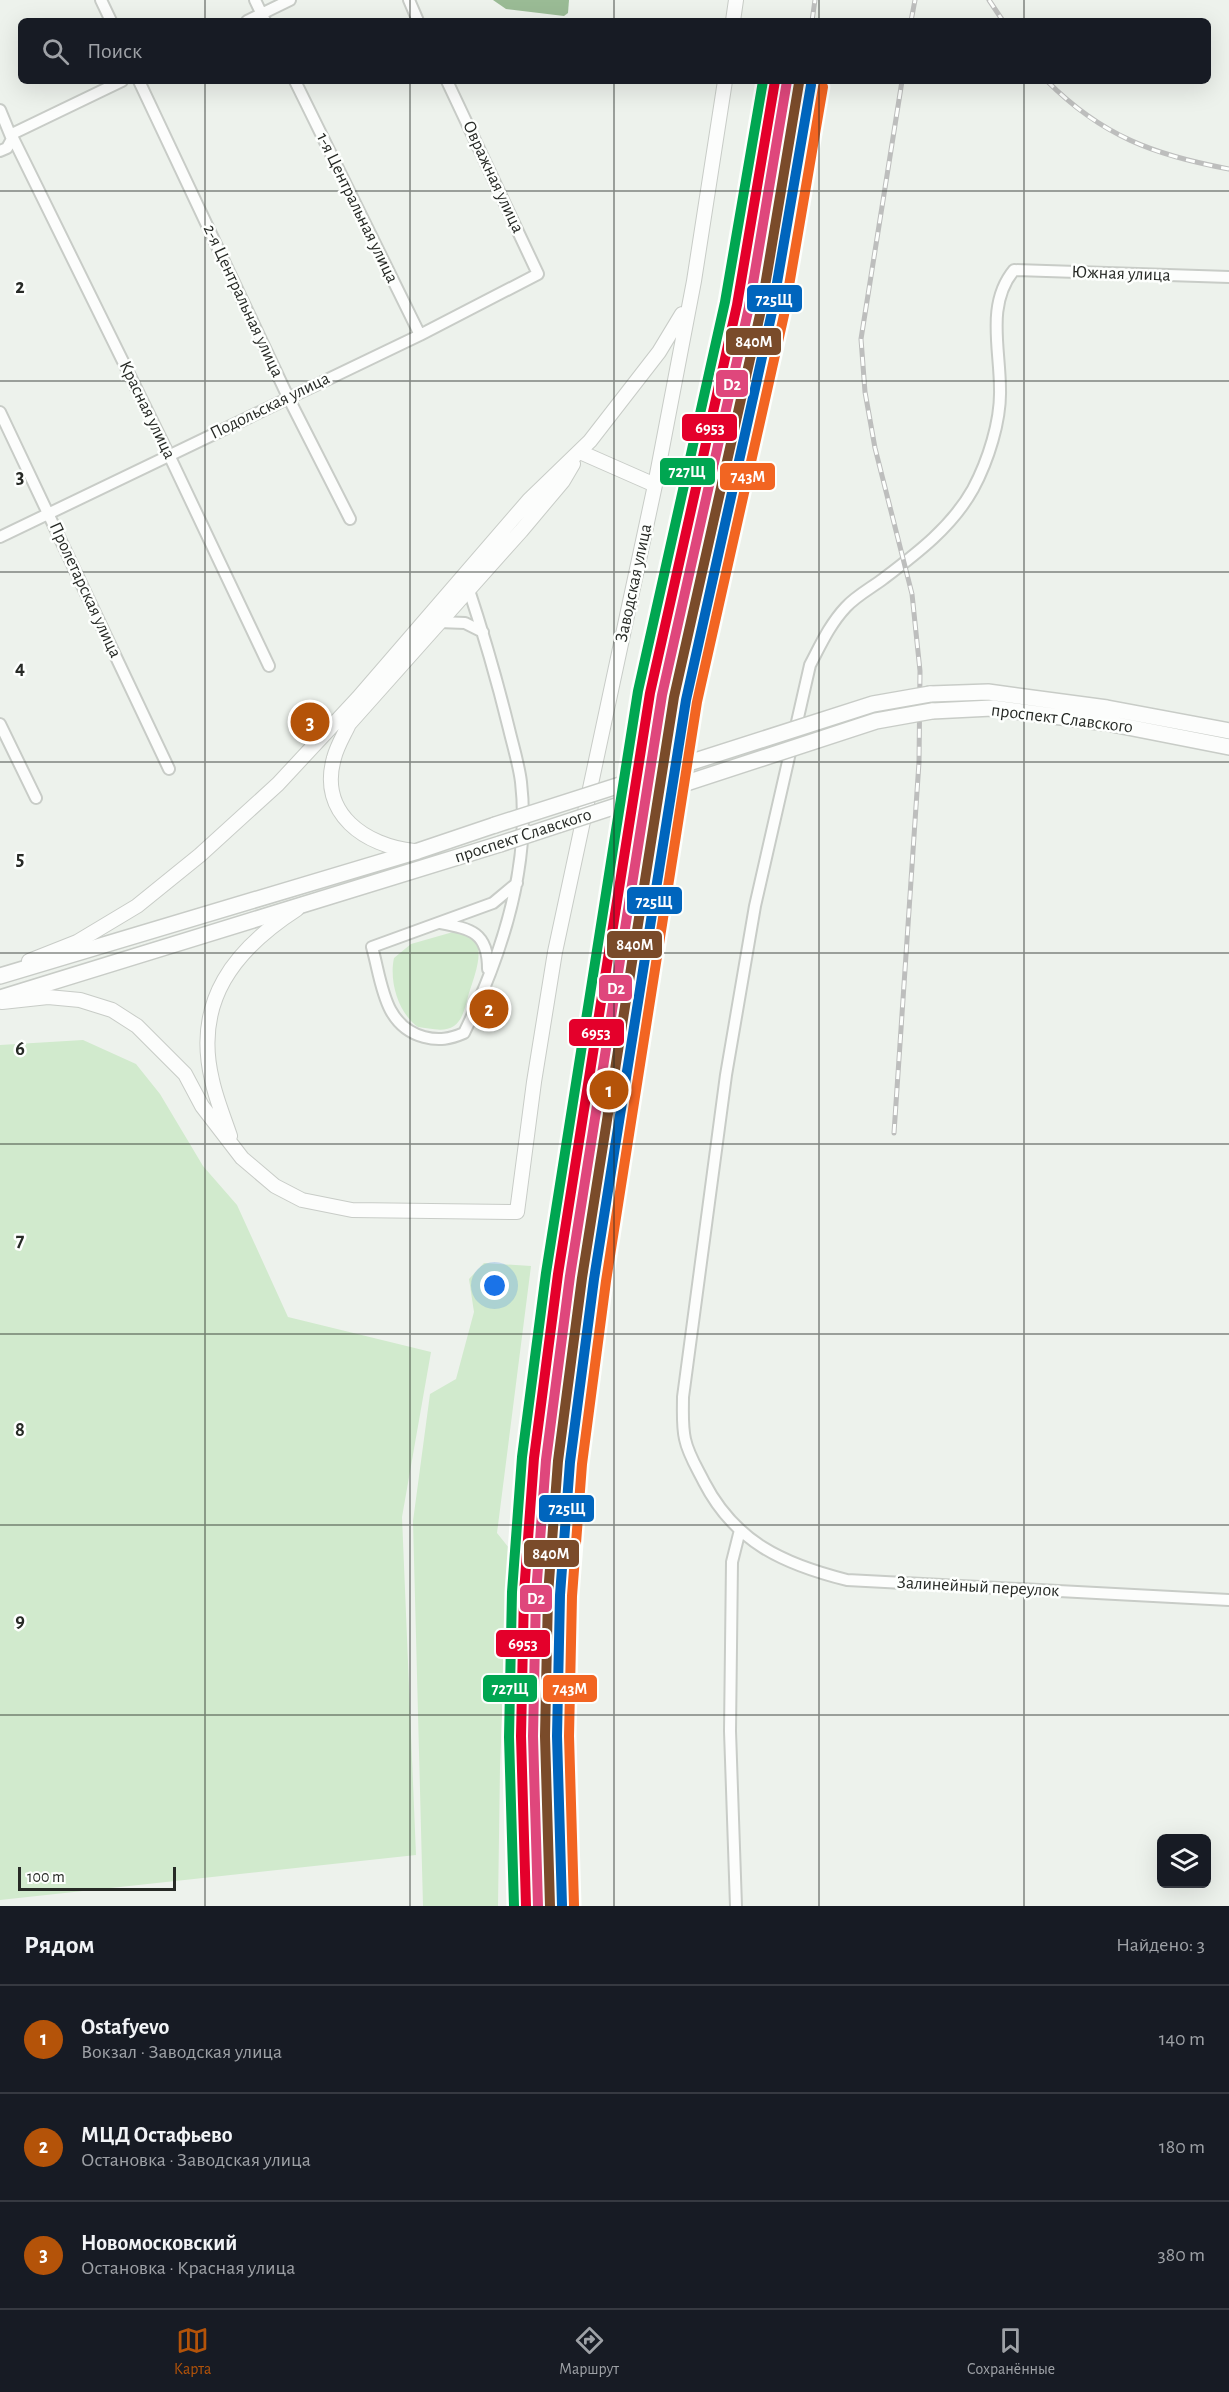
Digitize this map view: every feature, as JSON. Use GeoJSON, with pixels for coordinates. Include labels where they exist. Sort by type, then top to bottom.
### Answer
{"type":"FeatureCollection","features":[{"type":"Feature","properties":{"kind":"main road","name":"проспект Славского"},"geometry":{"type":"LineString","coordinates":[[0,975],[418,851],[873,704],[930,694],[988,692],[1107,708],[1229,731]]}},
{"type":"Feature","properties":{"kind":"main road","name":"проспект Славского"},"geometry":{"type":"LineString","coordinates":[[0,998],[500,844],[876,721],[932,711],[992,708],[1107,723],[1229,747]]}},
{"type":"Feature","properties":{"kind":"street"},"geometry":{"type":"LineString","coordinates":[[101,0],[110,18]]}},
{"type":"Feature","properties":{"kind":"street"},"geometry":{"type":"LineString","coordinates":[[255,0],[264,18],[290,0]]}},
{"type":"Feature","properties":{"kind":"street"},"geometry":{"type":"LineString","coordinates":[[408,0],[417,18]]}},
{"type":"Feature","properties":{"kind":"street"},"geometry":{"type":"LineString","coordinates":[[733,18],[736,0]]}},
{"type":"Feature","properties":{"kind":"street"},"geometry":{"type":"LineString","coordinates":[[22,157],[4,149],[9,131],[115,84]]}},
{"type":"Feature","properties":{"kind":"street","name":"2-я Центральная улица"},"geometry":{"type":"LineString","coordinates":[[140,84],[288,397],[351,519]]}},
{"type":"Feature","properties":{"kind":"street","name":"1-я Центральная улица"},"geometry":{"type":"LineString","coordinates":[[296,84],[420,335]]}},
{"type":"Feature","properties":{"kind":"street","name":"Овражная улица"},"geometry":{"type":"LineString","coordinates":[[448,84],[538,274]]}},
{"type":"Feature","properties":{"kind":"street","name":"Заводская улица"},"geometry":{"type":"LineString","coordinates":[[233,1147],[253,1170],[275,1186],[314,1204],[352,1210],[517,1212],[534,1082],[568,883],[656,486],[694,281],[725,84]]}},
{"type":"Feature","properties":{"kind":"street","name":"Красная улица"},"geometry":{"type":"LineString","coordinates":[[0,110],[169,455],[269,666]]}},
{"type":"Feature","properties":{"kind":"street","name":"Южная улица"},"geometry":{"type":"LineString","coordinates":[[1014,270],[1229,277]]}},
{"type":"Feature","properties":{"kind":"street","name":"Залинейный переулок"},"geometry":{"type":"LineString","coordinates":[[1014,270],[1005,281],[998,302],[996,347],[1001,390],[996,421],[987,453],[972,489],[952,518],[919,552],[848,606],[827,631],[810,665],[755,906],[726,1075],[683,1397],[685,1439],[712,1497],[727,1519],[773,1554],[805,1570],[847,1580],[1229,1600]]}},
{"type":"Feature","properties":{"kind":"street","name":"Подольская улица"},"geometry":{"type":"LineString","coordinates":[[0,537],[420,335],[538,274]]}},
{"type":"Feature","properties":{"kind":"street"},"geometry":{"type":"LineString","coordinates":[[418,851],[390,849],[373,842],[349,825],[337,806],[332,769],[337,749],[350,724],[563,481],[580,452],[669,339],[685,309],[694,281]]}},
{"type":"Feature","properties":{"kind":"street","name":"Пролетарская улица"},"geometry":{"type":"LineString","coordinates":[[0,412],[169,768]]}},
{"type":"Feature","properties":{"kind":"street"},"geometry":{"type":"LineString","coordinates":[[580,452],[656,486]]}},
{"type":"Feature","properties":{"kind":"street"},"geometry":{"type":"LineString","coordinates":[[0,975],[77,942],[137,906],[200,855],[278,784],[358,698],[529,500],[580,452]]}},
{"type":"Feature","properties":{"kind":"street"},"geometry":{"type":"LineString","coordinates":[[464,574],[483,632],[521,780],[523,844],[517,883],[488,975],[464,1033],[450,1039],[434,1040],[401,1027],[392,1016],[372,947],[493,903],[517,883]]}},
{"type":"Feature","properties":{"kind":"street"},"geometry":{"type":"LineString","coordinates":[[439,622],[465,623],[483,632]]}},
{"type":"Feature","properties":{"kind":"street"},"geometry":{"type":"LineString","coordinates":[[0,724],[36,798]]}},
{"type":"Feature","properties":{"kind":"street"},"geometry":{"type":"LineString","coordinates":[[233,1147],[211,1078],[208,1049],[211,1015],[229,969],[243,951],[266,929],[309,902]]}},
{"type":"Feature","properties":{"kind":"street"},"geometry":{"type":"LineString","coordinates":[[437,923],[472,930],[481,937],[486,950],[488,975]]}},
{"type":"Feature","properties":{"kind":"street"},"geometry":{"type":"LineString","coordinates":[[0,1003],[48,997],[80,1000],[112,1011],[137,1026],[184,1074],[202,1106],[233,1147]]}},
{"type":"Feature","properties":{"kind":"street"},"geometry":{"type":"LineString","coordinates":[[736,1906],[730,1709],[732,1562],[740,1530]]}},
{"type":"Feature","properties":{"kind":"shaded area"},"geometry":{"type":"Polygon","coordinates":[[[493,0],[569,0],[568,13],[564,16],[506,9],[493,0]]]}},
{"type":"Feature","properties":{"kind":"shaded area"},"geometry":{"type":"Polygon","coordinates":[[[453,932],[465,933],[473,938],[479,954],[464,1011],[457,1023],[450,1028],[436,1030],[418,1027],[405,1014],[400,1005],[394,986],[394,958],[411,944],[453,932]]]}},
{"type":"Feature","properties":{"kind":"shaded area"},"geometry":{"type":"Polygon","coordinates":[[[83,1040],[136,1064],[160,1094],[203,1166],[237,1205],[288,1317],[431,1352],[402,1517],[416,1855],[0,1900],[0,1045],[83,1040]]]}},
{"type":"Feature","properties":{"kind":"shaded area"},"geometry":{"type":"Polygon","coordinates":[[[484,1263],[531,1266],[497,1533],[509,1548],[500,1767],[498,1906],[423,1906],[413,1521],[430,1394],[456,1379],[474,1312],[469,1279],[484,1263]]]}},
{"type":"Feature","properties":{"kind":"railway"},"geometry":{"type":"LineString","coordinates":[[812,18],[815,0]]}},
{"type":"Feature","properties":{"kind":"railway"},"geometry":{"type":"LineString","coordinates":[[912,18],[915,0]]}},
{"type":"Feature","properties":{"kind":"railway"},"geometry":{"type":"LineString","coordinates":[[989,0],[1001,18]]}},
{"type":"Feature","properties":{"kind":"railway"},"geometry":{"type":"LineString","coordinates":[[648,939],[666,815],[731,490],[801,84]]}},
{"type":"Feature","properties":{"kind":"railway"},"geometry":{"type":"LineString","coordinates":[[894,1133],[919,762],[920,671],[912,594],[875,448],[865,392],[861,339],[902,84]]}},
{"type":"Feature","properties":{"kind":"railway"},"geometry":{"type":"LineString","coordinates":[[1050,84],[1088,116],[1130,140],[1153,150],[1229,169]]}},
{"type":"Feature","properties":{"kind":"railway"},"geometry":{"type":"LineString","coordinates":[[561,1906],[557,1822],[557,1652],[568,1495],[586,1350],[640,989]]}},
{"type":"Feature","properties":{"kind":"transit line","name":"727Щ"},"geometry":{"type":"LineString","coordinates":[[514,1906],[509,1737],[512,1592],[522,1457],[546,1273],[638,691],[725,302],[762,84]]}},
{"type":"Feature","properties":{"kind":"transit line","name":"6953"},"geometry":{"type":"LineString","coordinates":[[526,1906],[521,1736],[524,1593],[534,1458],[558,1274],[650,693],[737,305],[774,84]]}},
{"type":"Feature","properties":{"kind":"transit line","name":"D2"},"geometry":{"type":"LineString","coordinates":[[538,1906],[533,1736],[536,1594],[546,1460],[570,1276],[662,695],[749,307],[786,84]]}},
{"type":"Feature","properties":{"kind":"transit line","name":"840М"},"geometry":{"type":"LineString","coordinates":[[550,1906],[545,1736],[548,1595],[558,1461],[582,1278],[674,697],[761,310],[799,84]]}},
{"type":"Feature","properties":{"kind":"transit line","name":"725Щ"},"geometry":{"type":"LineString","coordinates":[[562,1905],[557,1736],[560,1595],[570,1462],[594,1279],[686,700],[772,312],[811,85]]}},
{"type":"Feature","properties":{"kind":"transit line","name":"743М"},"geometry":{"type":"LineString","coordinates":[[574,1905],[569,1736],[572,1596],[582,1464],[606,1281],[697,702],[784,315],[823,87]]}},
{"type":"Feature","properties":{"kind":"place","name":"Новомосковский"},"geometry":{"type":"Point","coordinates":[310,722]}},
{"type":"Feature","properties":{"kind":"place","name":"МЦД Остафьево"},"geometry":{"type":"Point","coordinates":[489,1009]}},
{"type":"Feature","properties":{"kind":"place","name":"Ostafyevo"},"geometry":{"type":"Point","coordinates":[609,1090]}}]}
